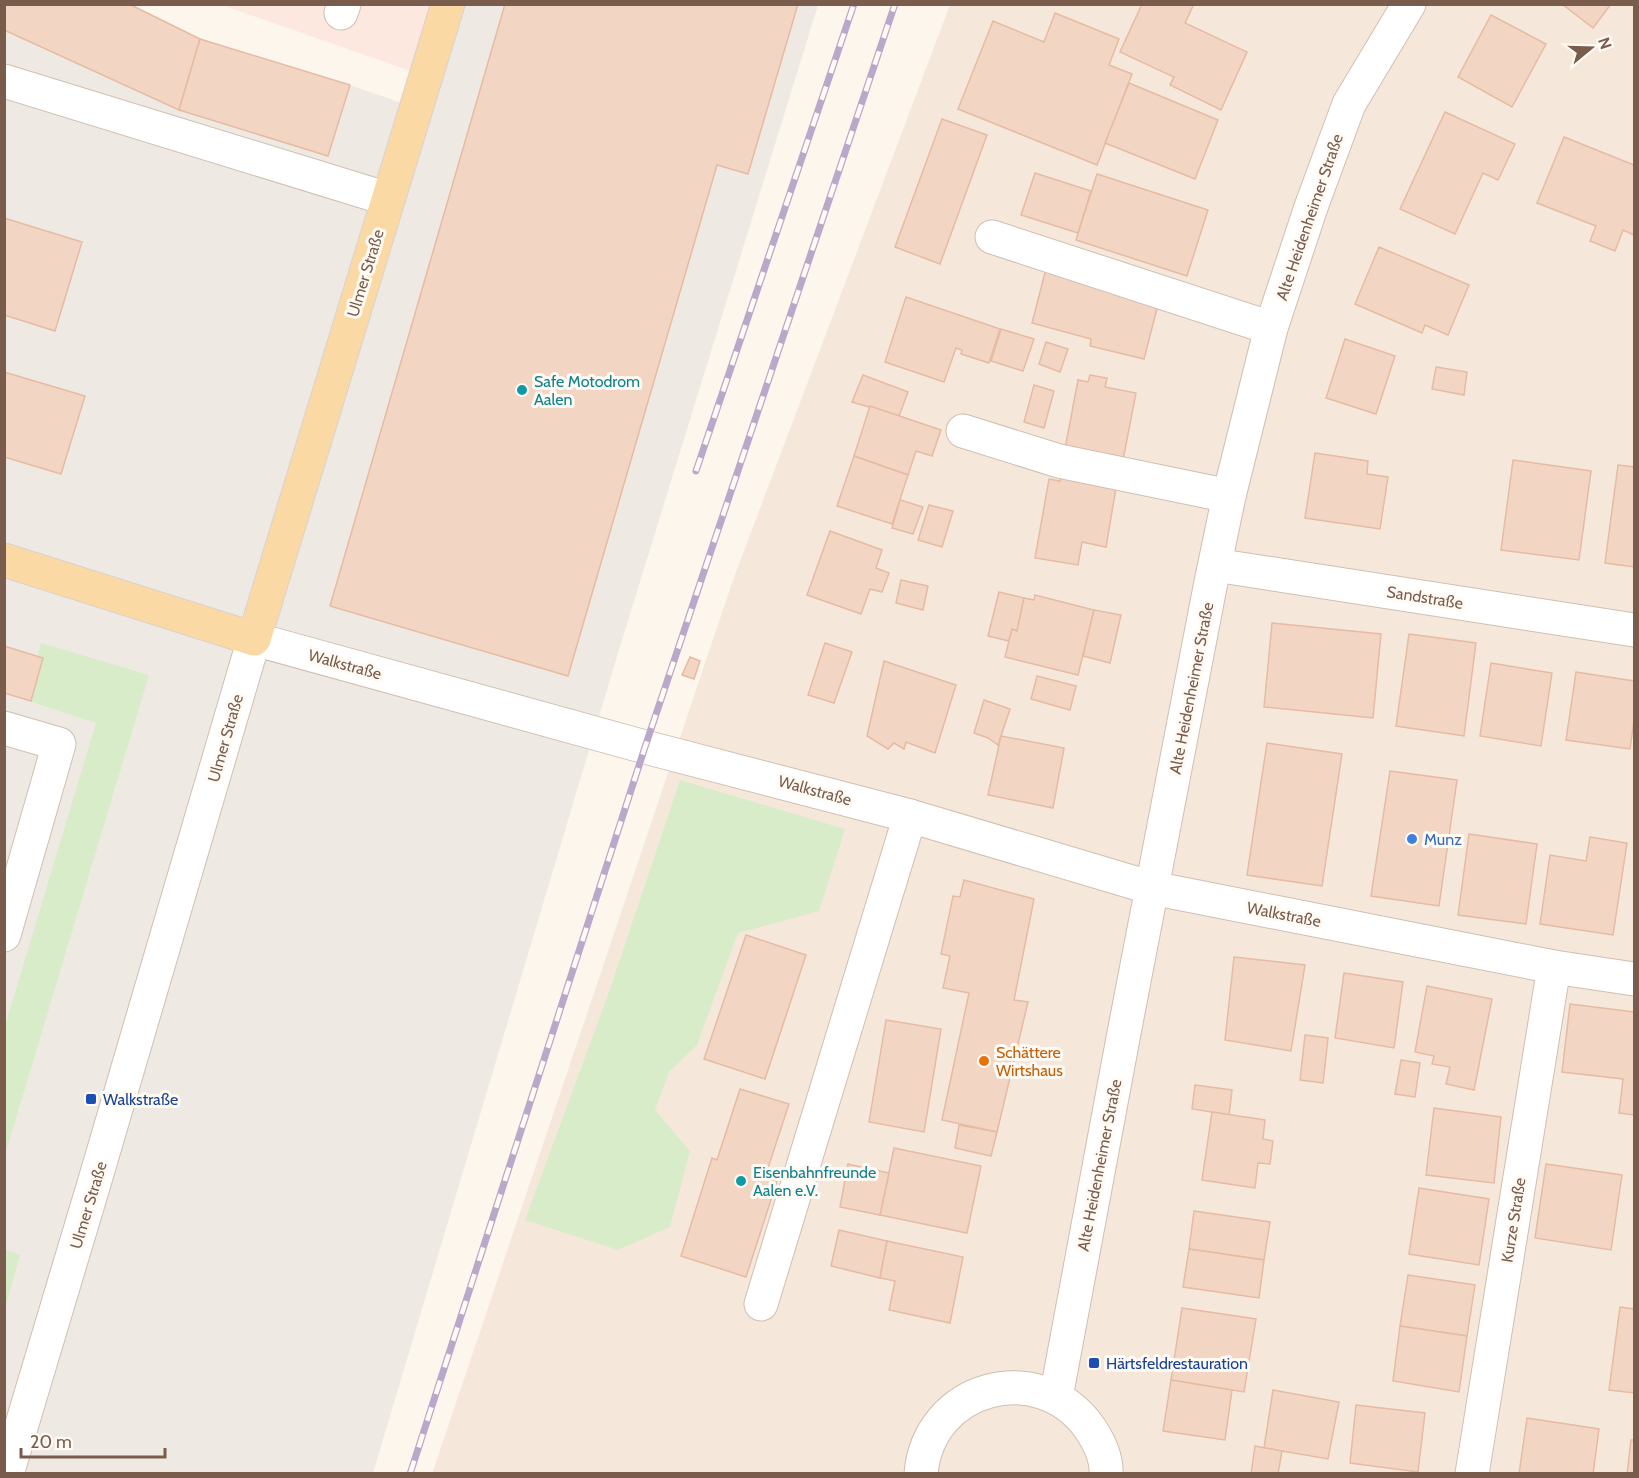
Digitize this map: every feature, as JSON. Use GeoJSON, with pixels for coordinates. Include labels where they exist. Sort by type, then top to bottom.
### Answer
{"type":"FeatureCollection","features":[{"type":"Feature","properties":{"kind":"main road","name":"Ulmer Straße"},"geometry":{"type":"LineString","coordinates":[[254,639],[448,4]]}},
{"type":"Feature","properties":{"kind":"main road","name":"Walkstraße"},"geometry":{"type":"LineString","coordinates":[[4,560],[254,639]]}},
{"type":"Feature","properties":{"kind":"street","name":"Alte Heidenheimer Straße"},"geometry":{"type":"LineString","coordinates":[[1056,1397],[1215,565],[1229,496],[1271,328],[1311,207],[1349,104],[1409,4]]}},
{"type":"Feature","properties":{"kind":"street"},"geometry":{"type":"LineString","coordinates":[[4,81],[388,199]]}},
{"type":"Feature","properties":{"kind":"street"},"geometry":{"type":"LineString","coordinates":[[992,237],[1271,328]]}},
{"type":"Feature","properties":{"kind":"street"},"geometry":{"type":"LineString","coordinates":[[963,431],[1059,461],[1229,496]]}},
{"type":"Feature","properties":{"kind":"street","name":"Sandstraße"},"geometry":{"type":"LineString","coordinates":[[1215,565],[1635,630]]}},
{"type":"Feature","properties":{"kind":"street","name":"Walkstraße"},"geometry":{"type":"LineString","coordinates":[[254,639],[645,747],[910,816],[1152,888],[1554,967],[1635,979]]}},
{"type":"Feature","properties":{"kind":"street","name":"Ulmer Straße"},"geometry":{"type":"LineString","coordinates":[[6,1473],[93,1187],[254,639]]}},
{"type":"Feature","properties":{"kind":"street"},"geometry":{"type":"LineString","coordinates":[[4,728],[59,744],[4,935]]}},
{"type":"Feature","properties":{"kind":"street"},"geometry":{"type":"LineString","coordinates":[[761,1304],[910,816]]}},
{"type":"Feature","properties":{"kind":"street","name":"Kurze Straße"},"geometry":{"type":"LineString","coordinates":[[1472,1473],[1554,967]]}},
{"type":"Feature","properties":{"kind":"street"},"geometry":{"type":"LineString","coordinates":[[921,1473],[932,1433],[950,1411],[973,1396],[1000,1388],[1028,1388],[1056,1397],[1080,1415],[1098,1440],[1106,1473]]}},
{"type":"Feature","properties":{"kind":"shaded area"},"geometry":{"type":"Polygon","coordinates":[[[5,5],[200,39],[350,85],[428,112],[463,5],[818,5],[618,653],[373,1473],[5,1474],[5,5]]]}},
{"type":"Feature","properties":{"kind":"shaded area"},"geometry":{"type":"Polygon","coordinates":[[[222,5],[438,5],[416,73],[222,5]]]}},
{"type":"Feature","properties":{"kind":"shaded area"},"geometry":{"type":"Polygon","coordinates":[[[950,5],[1634,5],[1634,1473],[432,1474],[733,580],[950,5]]]}},
{"type":"Feature","properties":{"kind":"green space"},"geometry":{"type":"Polygon","coordinates":[[[41,643],[149,675],[5,1155],[5,1026],[96,723],[26,700],[41,643]]]}},
{"type":"Feature","properties":{"kind":"green space"},"geometry":{"type":"Polygon","coordinates":[[[680,780],[845,829],[819,911],[738,933],[697,1045],[669,1072],[655,1110],[690,1151],[670,1227],[618,1250],[525,1220],[608,995],[680,780]]]}},
{"type":"Feature","properties":{"kind":"green space"},"geometry":{"type":"Polygon","coordinates":[[[5,1249],[20,1255],[5,1309],[5,1249]]]}},
{"type":"Feature","properties":{"kind":"building"},"geometry":{"type":"Polygon","coordinates":[[[4,4],[129,4],[200,39],[179,110],[4,30],[4,4]]]}},
{"type":"Feature","properties":{"kind":"building","name":"Safe Motodrom Aalen"},"geometry":{"type":"Polygon","coordinates":[[[505,4],[798,4],[748,174],[717,165],[568,676],[330,606],[505,4]]]}},
{"type":"Feature","properties":{"kind":"building"},"geometry":{"type":"Polygon","coordinates":[[[1142,4],[1194,4],[1185,23],[1247,52],[1221,110],[1170,85],[1174,77],[1120,52],[1142,4]]]}},
{"type":"Feature","properties":{"kind":"building"},"geometry":{"type":"Polygon","coordinates":[[[1562,4],[1611,4],[1593,28],[1562,4]]]}},
{"type":"Feature","properties":{"kind":"building"},"geometry":{"type":"Polygon","coordinates":[[[1055,13],[1119,39],[1109,65],[1132,74],[1097,165],[958,109],[993,21],[1044,42],[1055,13]]]}},
{"type":"Feature","properties":{"kind":"building"},"geometry":{"type":"Polygon","coordinates":[[[1491,15],[1546,44],[1512,107],[1458,77],[1491,15]]]}},
{"type":"Feature","properties":{"kind":"building"},"geometry":{"type":"Polygon","coordinates":[[[200,39],[350,85],[328,156],[179,110],[200,39]]]}},
{"type":"Feature","properties":{"kind":"building"},"geometry":{"type":"Polygon","coordinates":[[[1129,83],[1218,120],[1195,179],[1105,143],[1129,83]]]}},
{"type":"Feature","properties":{"kind":"building"},"geometry":{"type":"Polygon","coordinates":[[[1445,112],[1515,144],[1498,180],[1483,173],[1455,234],[1400,209],[1445,112]]]}},
{"type":"Feature","properties":{"kind":"building"},"geometry":{"type":"Polygon","coordinates":[[[942,119],[987,135],[940,264],[895,247],[942,119]]]}},
{"type":"Feature","properties":{"kind":"building"},"geometry":{"type":"Polygon","coordinates":[[[1564,137],[1634,165],[1634,235],[1623,230],[1615,251],[1590,241],[1596,226],[1537,203],[1564,137]]]}},
{"type":"Feature","properties":{"kind":"building"},"geometry":{"type":"Polygon","coordinates":[[[1035,173],[1091,191],[1078,233],[1021,215],[1035,173]]]}},
{"type":"Feature","properties":{"kind":"building"},"geometry":{"type":"Polygon","coordinates":[[[1097,174],[1208,210],[1187,276],[1076,240],[1097,174]]]}},
{"type":"Feature","properties":{"kind":"building"},"geometry":{"type":"Polygon","coordinates":[[[4,218],[82,242],[55,331],[4,315],[4,218]]]}},
{"type":"Feature","properties":{"kind":"building"},"geometry":{"type":"Polygon","coordinates":[[[1379,247],[1469,285],[1448,335],[1425,325],[1422,333],[1355,304],[1379,247]]]}},
{"type":"Feature","properties":{"kind":"building"},"geometry":{"type":"Polygon","coordinates":[[[1046,269],[1160,297],[1144,359],[1090,346],[1091,339],[1032,323],[1046,269]]]}},
{"type":"Feature","properties":{"kind":"building"},"geometry":{"type":"Polygon","coordinates":[[[906,297],[1000,329],[989,363],[961,354],[962,350],[956,348],[944,382],[885,362],[906,297]]]}},
{"type":"Feature","properties":{"kind":"building"},"geometry":{"type":"Polygon","coordinates":[[[1001,329],[1034,339],[1023,371],[991,361],[1001,329]]]}},
{"type":"Feature","properties":{"kind":"building"},"geometry":{"type":"Polygon","coordinates":[[[1345,339],[1395,356],[1376,414],[1326,398],[1345,339]]]}},
{"type":"Feature","properties":{"kind":"building"},"geometry":{"type":"Polygon","coordinates":[[[1046,342],[1068,349],[1060,372],[1039,364],[1046,342]]]}},
{"type":"Feature","properties":{"kind":"building"},"geometry":{"type":"Polygon","coordinates":[[[1436,367],[1467,372],[1464,395],[1432,389],[1436,367]]]}},
{"type":"Feature","properties":{"kind":"building"},"geometry":{"type":"Polygon","coordinates":[[[4,372],[85,396],[61,474],[4,457],[4,372]]]}},
{"type":"Feature","properties":{"kind":"building"},"geometry":{"type":"Polygon","coordinates":[[[863,375],[908,392],[899,416],[852,402],[863,375]]]}},
{"type":"Feature","properties":{"kind":"building"},"geometry":{"type":"Polygon","coordinates":[[[1090,375],[1107,378],[1105,387],[1136,393],[1123,460],[1065,449],[1078,380],[1088,382],[1090,375]]]}},
{"type":"Feature","properties":{"kind":"building"},"geometry":{"type":"Polygon","coordinates":[[[1034,385],[1054,391],[1044,428],[1024,422],[1034,385]]]}},
{"type":"Feature","properties":{"kind":"building"},"geometry":{"type":"Polygon","coordinates":[[[870,406],[941,430],[932,456],[916,451],[908,475],[854,456],[870,406]]]}},
{"type":"Feature","properties":{"kind":"building"},"geometry":{"type":"Polygon","coordinates":[[[1315,453],[1368,461],[1367,474],[1388,477],[1380,529],[1305,518],[1315,453]]]}},
{"type":"Feature","properties":{"kind":"building"},"geometry":{"type":"Polygon","coordinates":[[[854,456],[908,475],[892,524],[837,506],[854,456]]]}},
{"type":"Feature","properties":{"kind":"building"},"geometry":{"type":"Polygon","coordinates":[[[1513,460],[1591,471],[1579,560],[1501,550],[1513,460]]]}},
{"type":"Feature","properties":{"kind":"building"},"geometry":{"type":"Polygon","coordinates":[[[1618,465],[1634,467],[1634,567],[1605,563],[1618,465]]]}},
{"type":"Feature","properties":{"kind":"building"},"geometry":{"type":"Polygon","coordinates":[[[1061,471],[1117,482],[1106,547],[1082,542],[1078,565],[1035,558],[1049,479],[1060,481],[1061,471]]]}},
{"type":"Feature","properties":{"kind":"building"},"geometry":{"type":"Polygon","coordinates":[[[900,500],[923,507],[913,534],[892,528],[900,500]]]}},
{"type":"Feature","properties":{"kind":"building"},"geometry":{"type":"Polygon","coordinates":[[[929,505],[953,511],[942,547],[918,540],[929,505]]]}},
{"type":"Feature","properties":{"kind":"building"},"geometry":{"type":"Polygon","coordinates":[[[830,531],[882,550],[876,568],[889,573],[882,592],[870,589],[861,614],[807,595],[830,531]]]}},
{"type":"Feature","properties":{"kind":"building"},"geometry":{"type":"Polygon","coordinates":[[[901,580],[928,586],[923,610],[896,603],[901,580]]]}},
{"type":"Feature","properties":{"kind":"building"},"geometry":{"type":"Polygon","coordinates":[[[999,592],[1024,598],[1017,631],[1012,629],[1009,641],[988,636],[999,592]]]}},
{"type":"Feature","properties":{"kind":"building"},"geometry":{"type":"Polygon","coordinates":[[[1035,595],[1094,610],[1078,675],[1005,657],[1012,629],[1017,631],[1024,598],[1034,600],[1035,595]]]}},
{"type":"Feature","properties":{"kind":"building"},"geometry":{"type":"Polygon","coordinates":[[[1094,610],[1121,615],[1110,663],[1083,656],[1094,610]]]}},
{"type":"Feature","properties":{"kind":"building"},"geometry":{"type":"Polygon","coordinates":[[[1272,623],[1381,634],[1373,718],[1264,707],[1272,623]]]}},
{"type":"Feature","properties":{"kind":"building"},"geometry":{"type":"Polygon","coordinates":[[[1409,634],[1476,643],[1464,736],[1396,726],[1409,634]]]}},
{"type":"Feature","properties":{"kind":"building"},"geometry":{"type":"Polygon","coordinates":[[[825,643],[852,652],[834,703],[808,695],[825,643]]]}},
{"type":"Feature","properties":{"kind":"building"},"geometry":{"type":"Polygon","coordinates":[[[4,646],[43,658],[31,701],[4,693],[4,646]]]}},
{"type":"Feature","properties":{"kind":"building"},"geometry":{"type":"Polygon","coordinates":[[[690,657],[700,661],[694,679],[682,675],[690,657]]]}},
{"type":"Feature","properties":{"kind":"building"},"geometry":{"type":"Polygon","coordinates":[[[884,661],[956,685],[935,753],[906,742],[904,749],[894,743],[888,749],[867,736],[884,661]]]}},
{"type":"Feature","properties":{"kind":"building"},"geometry":{"type":"Polygon","coordinates":[[[1491,663],[1552,673],[1541,746],[1480,736],[1491,663]]]}},
{"type":"Feature","properties":{"kind":"building"},"geometry":{"type":"Polygon","coordinates":[[[1576,672],[1634,681],[1634,721],[1630,749],[1566,740],[1576,672]]]}},
{"type":"Feature","properties":{"kind":"building"},"geometry":{"type":"Polygon","coordinates":[[[1037,676],[1076,686],[1070,710],[1031,699],[1037,676]]]}},
{"type":"Feature","properties":{"kind":"building"},"geometry":{"type":"Polygon","coordinates":[[[984,700],[1010,709],[998,745],[974,733],[984,700]]]}},
{"type":"Feature","properties":{"kind":"building"},"geometry":{"type":"Polygon","coordinates":[[[1001,736],[1064,748],[1053,808],[988,795],[1001,736]]]}},
{"type":"Feature","properties":{"kind":"building"},"geometry":{"type":"Polygon","coordinates":[[[1267,743],[1342,754],[1322,886],[1247,875],[1267,743]]]}},
{"type":"Feature","properties":{"kind":"building"},"geometry":{"type":"Polygon","coordinates":[[[1390,771],[1457,780],[1439,906],[1371,896],[1390,771]]]}},
{"type":"Feature","properties":{"kind":"building"},"geometry":{"type":"Polygon","coordinates":[[[1469,834],[1537,844],[1526,924],[1458,915],[1469,834]]]}},
{"type":"Feature","properties":{"kind":"building"},"geometry":{"type":"Polygon","coordinates":[[[1590,837],[1627,843],[1613,935],[1540,924],[1550,855],[1586,861],[1590,837]]]}},
{"type":"Feature","properties":{"kind":"building","name":"Schättere Wirtshaus"},"geometry":{"type":"Polygon","coordinates":[[[964,880],[1034,899],[1014,1000],[1028,1002],[997,1132],[942,1120],[969,993],[943,988],[950,956],[941,954],[953,896],[960,897],[964,880]]]}},
{"type":"Feature","properties":{"kind":"building"},"geometry":{"type":"Polygon","coordinates":[[[746,935],[806,955],[765,1079],[704,1059],[746,935]]]}},
{"type":"Feature","properties":{"kind":"building"},"geometry":{"type":"Polygon","coordinates":[[[1234,957],[1305,965],[1291,1051],[1225,1040],[1234,957]]]}},
{"type":"Feature","properties":{"kind":"building"},"geometry":{"type":"Polygon","coordinates":[[[1344,973],[1403,982],[1394,1048],[1335,1038],[1344,973]]]}},
{"type":"Feature","properties":{"kind":"building"},"geometry":{"type":"Polygon","coordinates":[[[1427,986],[1492,999],[1474,1090],[1446,1084],[1450,1067],[1432,1064],[1434,1056],[1415,1052],[1427,986]]]}},
{"type":"Feature","properties":{"kind":"building"},"geometry":{"type":"Polygon","coordinates":[[[1570,1004],[1634,1012],[1634,1115],[1619,1113],[1623,1079],[1562,1072],[1570,1004]]]}},
{"type":"Feature","properties":{"kind":"building"},"geometry":{"type":"Polygon","coordinates":[[[886,1020],[941,1029],[924,1132],[869,1122],[886,1020]]]}},
{"type":"Feature","properties":{"kind":"building"},"geometry":{"type":"Polygon","coordinates":[[[1305,1035],[1328,1038],[1323,1083],[1300,1080],[1305,1035]]]}},
{"type":"Feature","properties":{"kind":"building"},"geometry":{"type":"Polygon","coordinates":[[[1401,1060],[1420,1063],[1415,1097],[1395,1094],[1401,1060]]]}},
{"type":"Feature","properties":{"kind":"building"},"geometry":{"type":"Polygon","coordinates":[[[1195,1085],[1232,1090],[1229,1115],[1192,1109],[1195,1085]]]}},
{"type":"Feature","properties":{"kind":"building"},"geometry":{"type":"Polygon","coordinates":[[[740,1089],[789,1104],[765,1177],[777,1181],[746,1277],[681,1256],[712,1158],[717,1160],[740,1089]]]}},
{"type":"Feature","properties":{"kind":"building"},"geometry":{"type":"Polygon","coordinates":[[[1434,1108],[1501,1117],[1494,1183],[1426,1175],[1434,1108]]]}},
{"type":"Feature","properties":{"kind":"building"},"geometry":{"type":"Polygon","coordinates":[[[1212,1112],[1265,1120],[1263,1139],[1273,1141],[1270,1164],[1258,1163],[1255,1188],[1202,1180],[1212,1112]]]}},
{"type":"Feature","properties":{"kind":"building"},"geometry":{"type":"Polygon","coordinates":[[[959,1125],[997,1132],[991,1156],[955,1148],[959,1125]]]}},
{"type":"Feature","properties":{"kind":"building"},"geometry":{"type":"Polygon","coordinates":[[[894,1148],[981,1166],[967,1233],[880,1215],[894,1148]]]}},
{"type":"Feature","properties":{"kind":"building"},"geometry":{"type":"Polygon","coordinates":[[[848,1164],[889,1173],[880,1215],[840,1207],[848,1164]]]}},
{"type":"Feature","properties":{"kind":"building"},"geometry":{"type":"Polygon","coordinates":[[[1546,1164],[1622,1175],[1611,1250],[1535,1238],[1546,1164]]]}},
{"type":"Feature","properties":{"kind":"building"},"geometry":{"type":"Polygon","coordinates":[[[1419,1188],[1489,1199],[1479,1265],[1409,1254],[1419,1188]]]}},
{"type":"Feature","properties":{"kind":"building"},"geometry":{"type":"Polygon","coordinates":[[[1194,1211],[1270,1222],[1264,1260],[1189,1249],[1194,1211]]]}},
{"type":"Feature","properties":{"kind":"building"},"geometry":{"type":"Polygon","coordinates":[[[839,1230],[887,1241],[880,1278],[831,1266],[839,1230]]]}},
{"type":"Feature","properties":{"kind":"building"},"geometry":{"type":"Polygon","coordinates":[[[887,1241],[963,1257],[950,1323],[889,1310],[895,1281],[880,1278],[887,1241]]]}},
{"type":"Feature","properties":{"kind":"building"},"geometry":{"type":"Polygon","coordinates":[[[1189,1249],[1264,1260],[1259,1298],[1183,1287],[1189,1249]]]}},
{"type":"Feature","properties":{"kind":"building"},"geometry":{"type":"Polygon","coordinates":[[[1408,1275],[1475,1285],[1467,1336],[1400,1326],[1408,1275]]]}},
{"type":"Feature","properties":{"kind":"building"},"geometry":{"type":"Polygon","coordinates":[[[1620,1307],[1634,1309],[1634,1393],[1609,1390],[1620,1307]]]}},
{"type":"Feature","properties":{"kind":"building"},"geometry":{"type":"Polygon","coordinates":[[[1182,1308],[1256,1319],[1244,1392],[1171,1380],[1182,1308]]]}},
{"type":"Feature","properties":{"kind":"building"},"geometry":{"type":"Polygon","coordinates":[[[1400,1326],[1467,1336],[1459,1392],[1393,1381],[1400,1326]]]}},
{"type":"Feature","properties":{"kind":"building"},"geometry":{"type":"Polygon","coordinates":[[[1171,1380],[1232,1390],[1225,1440],[1163,1431],[1171,1380]]]}},
{"type":"Feature","properties":{"kind":"building"},"geometry":{"type":"Polygon","coordinates":[[[1273,1390],[1339,1402],[1328,1459],[1264,1448],[1273,1390]]]}},
{"type":"Feature","properties":{"kind":"building"},"geometry":{"type":"Polygon","coordinates":[[[1356,1405],[1425,1413],[1418,1472],[1350,1463],[1356,1405]]]}},
{"type":"Feature","properties":{"kind":"building"},"geometry":{"type":"Polygon","coordinates":[[[1527,1418],[1599,1429],[1593,1474],[1519,1474],[1527,1418]]]}},
{"type":"Feature","properties":{"kind":"building"},"geometry":{"type":"Polygon","coordinates":[[[1631,1440],[1634,1440],[1634,1474],[1627,1474],[1631,1440]]]}},
{"type":"Feature","properties":{"kind":"building"},"geometry":{"type":"Polygon","coordinates":[[[1255,1446],[1282,1451],[1278,1474],[1251,1474],[1255,1446]]]}},
{"type":"Feature","properties":{"kind":"railway"},"geometry":{"type":"LineString","coordinates":[[696,471],[854,4]]}},
{"type":"Feature","properties":{"kind":"railway"},"geometry":{"type":"LineString","coordinates":[[410,1474],[645,747],[895,4]]}},
{"type":"Feature","properties":{"kind":"place","name":"Safe Motodrom Aalen"},"geometry":{"type":"Point","coordinates":[522,390]}},
{"type":"Feature","properties":{"kind":"place","name":"Munz"},"geometry":{"type":"Point","coordinates":[1412,839]}},
{"type":"Feature","properties":{"kind":"place","name":"Schättere Wirtshaus"},"geometry":{"type":"Point","coordinates":[984,1061]}},
{"type":"Feature","properties":{"kind":"place","name":"Walkstraße"},"geometry":{"type":"Point","coordinates":[91,1099]}},
{"type":"Feature","properties":{"kind":"place","name":"Eisenbahnfreunde Aalen e.V."},"geometry":{"type":"Point","coordinates":[741,1181]}},
{"type":"Feature","properties":{"kind":"place","name":"Härtsfeldrestauration"},"geometry":{"type":"Point","coordinates":[1094,1363]}}]}
